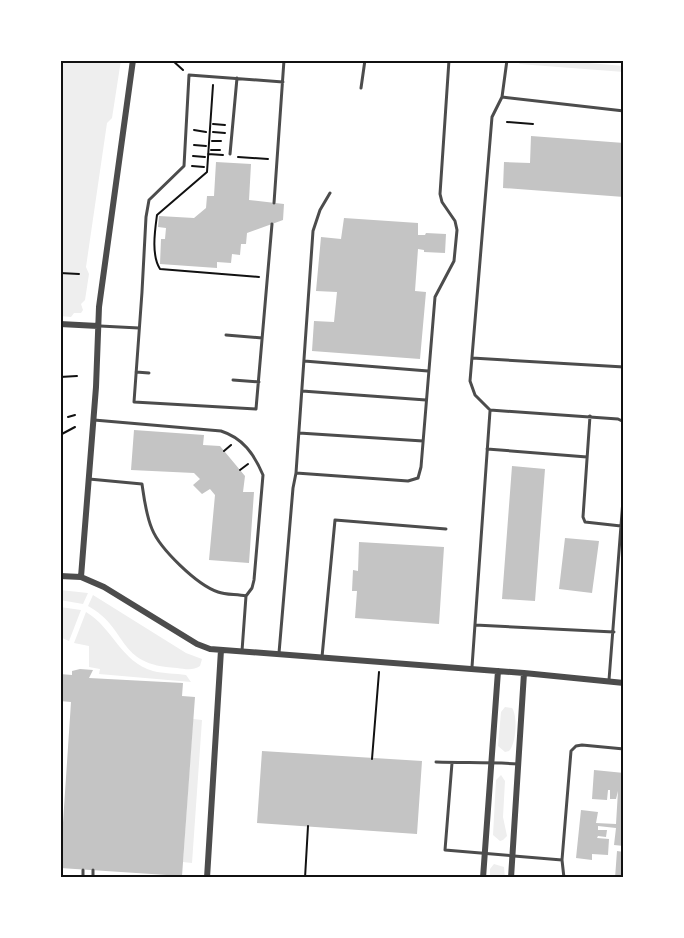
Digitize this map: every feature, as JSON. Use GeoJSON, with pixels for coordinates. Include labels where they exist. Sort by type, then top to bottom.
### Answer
{"type":"FeatureCollection","features":[{"type":"Feature","properties":{"kind":"street"},"geometry":{"type":"LineString","coordinates":[[81,577],[102,286],[133,60]]}},
{"type":"Feature","properties":{"kind":"street"},"geometry":{"type":"LineString","coordinates":[[60,324],[98,326]]}},
{"type":"Feature","properties":{"kind":"street"},"geometry":{"type":"LineString","coordinates":[[60,576],[81,577],[104,587],[197,644],[221,650],[524,673],[624,684]]}},
{"type":"Feature","properties":{"kind":"street"},"geometry":{"type":"LineString","coordinates":[[207,878],[221,650]]}},
{"type":"Feature","properties":{"kind":"street"},"geometry":{"type":"LineString","coordinates":[[483,878],[498,671]]}},
{"type":"Feature","properties":{"kind":"street"},"geometry":{"type":"LineString","coordinates":[[511,878],[524,673]]}},
{"type":"Feature","properties":{"kind":"lane"},"geometry":{"type":"LineString","coordinates":[[274,203],[284,60]]}},
{"type":"Feature","properties":{"kind":"lane"},"geometry":{"type":"LineString","coordinates":[[361,88],[365,60]]}},
{"type":"Feature","properties":{"kind":"lane"},"geometry":{"type":"LineString","coordinates":[[296,473],[408,481],[418,478],[435,297],[454,261],[457,230],[455,221],[442,202],[440,194],[449,60]]}},
{"type":"Feature","properties":{"kind":"lane"},"geometry":{"type":"LineString","coordinates":[[507,60],[502,98],[492,117],[470,381],[475,394],[490,410],[618,419],[624,422]]}},
{"type":"Feature","properties":{"kind":"lane"},"geometry":{"type":"LineString","coordinates":[[272,224],[256,409],[134,402],[146,217],[149,200],[184,166],[189,75],[283,82]]}},
{"type":"Feature","properties":{"kind":"lane"},"geometry":{"type":"LineString","coordinates":[[230,154],[237,78]]}},
{"type":"Feature","properties":{"kind":"lane"},"geometry":{"type":"LineString","coordinates":[[502,98],[624,111]]}},
{"type":"Feature","properties":{"kind":"lane"},"geometry":{"type":"LineString","coordinates":[[279,655],[296,473],[313,231],[320,210],[330,193]]}},
{"type":"Feature","properties":{"kind":"lane"},"geometry":{"type":"LineString","coordinates":[[98,326],[139,328]]}},
{"type":"Feature","properties":{"kind":"lane"},"geometry":{"type":"LineString","coordinates":[[226,335],[262,338]]}},
{"type":"Feature","properties":{"kind":"lane"},"geometry":{"type":"LineString","coordinates":[[472,358],[624,367]]}},
{"type":"Feature","properties":{"kind":"lane"},"geometry":{"type":"LineString","coordinates":[[304,361],[428,371]]}},
{"type":"Feature","properties":{"kind":"lane"},"geometry":{"type":"LineString","coordinates":[[136,372],[149,373]]}},
{"type":"Feature","properties":{"kind":"lane"},"geometry":{"type":"LineString","coordinates":[[233,380],[259,382]]}},
{"type":"Feature","properties":{"kind":"lane"},"geometry":{"type":"LineString","coordinates":[[302,391],[426,400]]}},
{"type":"Feature","properties":{"kind":"lane"},"geometry":{"type":"LineString","coordinates":[[472,669],[490,410]]}},
{"type":"Feature","properties":{"kind":"lane"},"geometry":{"type":"LineString","coordinates":[[590,417],[583,517],[585,522],[621,526]]}},
{"type":"Feature","properties":{"kind":"lane"},"geometry":{"type":"LineString","coordinates":[[94,420],[221,431],[238,437],[259,464],[263,475],[254,580],[246,596],[242,652]]}},
{"type":"Feature","properties":{"kind":"lane"},"geometry":{"type":"LineString","coordinates":[[299,433],[423,441]]}},
{"type":"Feature","properties":{"kind":"lane"},"geometry":{"type":"LineString","coordinates":[[487,449],[587,457]]}},
{"type":"Feature","properties":{"kind":"lane"},"geometry":{"type":"LineString","coordinates":[[88,479],[142,484],[152,530],[166,550],[187,572],[217,592],[246,596]]}},
{"type":"Feature","properties":{"kind":"lane"},"geometry":{"type":"LineString","coordinates":[[609,682],[624,487]]}},
{"type":"Feature","properties":{"kind":"lane"},"geometry":{"type":"LineString","coordinates":[[322,658],[335,520],[446,529]]}},
{"type":"Feature","properties":{"kind":"lane"},"geometry":{"type":"LineString","coordinates":[[475,625],[614,632]]}},
{"type":"Feature","properties":{"kind":"lane"},"geometry":{"type":"LineString","coordinates":[[564,878],[562,860],[571,751],[576,746],[582,745],[624,749]]}},
{"type":"Feature","properties":{"kind":"lane"},"geometry":{"type":"LineString","coordinates":[[436,762],[518,764]]}},
{"type":"Feature","properties":{"kind":"lane"},"geometry":{"type":"LineString","coordinates":[[452,763],[445,850],[562,860]]}},
{"type":"Feature","properties":{"kind":"lane"},"geometry":{"type":"LineString","coordinates":[[83,870],[84,878]]}},
{"type":"Feature","properties":{"kind":"lane"},"geometry":{"type":"LineString","coordinates":[[93,870],[93,878]]}},
{"type":"Feature","properties":{"kind":"path"},"geometry":{"type":"LineString","coordinates":[[172,60],[177,65]]}},
{"type":"Feature","properties":{"kind":"path"},"geometry":{"type":"LineString","coordinates":[[213,84],[207,172],[157,215],[155,247],[157,263],[160,268],[268,278]]}},
{"type":"Feature","properties":{"kind":"path"},"geometry":{"type":"LineString","coordinates":[[507,122],[533,124]]}},
{"type":"Feature","properties":{"kind":"path"},"geometry":{"type":"LineString","coordinates":[[213,124],[225,125]]}},
{"type":"Feature","properties":{"kind":"path"},"geometry":{"type":"LineString","coordinates":[[195,130],[207,132]]}},
{"type":"Feature","properties":{"kind":"path"},"geometry":{"type":"LineString","coordinates":[[213,132],[224,133]]}},
{"type":"Feature","properties":{"kind":"path"},"geometry":{"type":"LineString","coordinates":[[212,141],[224,142]]}},
{"type":"Feature","properties":{"kind":"path"},"geometry":{"type":"LineString","coordinates":[[194,145],[206,146]]}},
{"type":"Feature","properties":{"kind":"path"},"geometry":{"type":"LineString","coordinates":[[211,150],[223,150]]}},
{"type":"Feature","properties":{"kind":"path"},"geometry":{"type":"LineString","coordinates":[[193,156],[205,157]]}},
{"type":"Feature","properties":{"kind":"path"},"geometry":{"type":"LineString","coordinates":[[249,158],[277,160]]}},
{"type":"Feature","properties":{"kind":"path"},"geometry":{"type":"LineString","coordinates":[[193,166],[204,167]]}},
{"type":"Feature","properties":{"kind":"path"},"geometry":{"type":"LineString","coordinates":[[60,273],[79,274]]}},
{"type":"Feature","properties":{"kind":"path"},"geometry":{"type":"LineString","coordinates":[[60,377],[77,376]]}},
{"type":"Feature","properties":{"kind":"path"},"geometry":{"type":"LineString","coordinates":[[68,417],[75,415]]}},
{"type":"Feature","properties":{"kind":"path"},"geometry":{"type":"LineString","coordinates":[[60,440],[60,433],[75,427]]}},
{"type":"Feature","properties":{"kind":"path"},"geometry":{"type":"LineString","coordinates":[[224,451],[234,442]]}},
{"type":"Feature","properties":{"kind":"path"},"geometry":{"type":"LineString","coordinates":[[240,470],[251,461]]}},
{"type":"Feature","properties":{"kind":"path"},"geometry":{"type":"LineString","coordinates":[[372,759],[379,673]]}},
{"type":"Feature","properties":{"kind":"path"},"geometry":{"type":"LineString","coordinates":[[305,878],[308,826]]}},
{"type":"Feature","properties":{"kind":"path"},"geometry":{"type":"LineString","coordinates":[[226,876],[232,878]]}},
{"type":"Feature","properties":{"kind":"shaded area"},"geometry":{"type":"Polygon","coordinates":[[[60,60],[121,60],[112,118],[107,123],[86,267],[89,274],[85,300],[81,304],[83,310],[81,313],[74,313],[71,317],[60,316],[60,60]]]}},
{"type":"Feature","properties":{"kind":"shaded area"},"geometry":{"type":"Polygon","coordinates":[[[523,60],[624,66],[624,72],[519,64],[523,60]]]}},
{"type":"Feature","properties":{"kind":"shaded area"},"geometry":{"type":"Polygon","coordinates":[[[60,590],[88,593],[83,604],[60,600],[60,590]]]}},
{"type":"Feature","properties":{"kind":"shaded area"},"geometry":{"type":"Polygon","coordinates":[[[93,595],[186,653],[202,659],[200,666],[195,669],[186,669],[157,665],[143,660],[133,653],[101,615],[88,606],[93,595]]]}},
{"type":"Feature","properties":{"kind":"shaded area"},"geometry":{"type":"Polygon","coordinates":[[[60,607],[81,610],[69,641],[60,637],[60,607]]]}},
{"type":"Feature","properties":{"kind":"shaded area"},"geometry":{"type":"Polygon","coordinates":[[[86,612],[103,627],[125,653],[142,667],[157,672],[186,675],[191,682],[99,674],[100,669],[89,667],[89,646],[74,643],[86,612]]]}},
{"type":"Feature","properties":{"kind":"shaded area"},"geometry":{"type":"Polygon","coordinates":[[[505,707],[512,708],[516,723],[513,742],[509,751],[505,752],[498,746],[501,712],[505,707]]]}},
{"type":"Feature","properties":{"kind":"shaded area"},"geometry":{"type":"Polygon","coordinates":[[[193,719],[202,720],[192,863],[183,862],[193,719]]]}},
{"type":"Feature","properties":{"kind":"shaded area"},"geometry":{"type":"Polygon","coordinates":[[[501,775],[505,781],[503,817],[507,836],[500,841],[493,835],[496,780],[501,775]]]}},
{"type":"Feature","properties":{"kind":"shaded area"},"geometry":{"type":"Polygon","coordinates":[[[494,864],[504,867],[505,878],[490,878],[490,869],[494,864]]]}},
{"type":"Feature","properties":{"kind":"building"},"geometry":{"type":"Polygon","coordinates":[[[531,136],[624,143],[624,197],[503,188],[504,162],[530,163],[531,136]]]}},
{"type":"Feature","properties":{"kind":"building"},"geometry":{"type":"Polygon","coordinates":[[[216,162],[251,164],[249,200],[284,204],[283,220],[247,233],[246,244],[241,244],[240,255],[232,254],[231,263],[217,262],[217,268],[160,264],[161,239],[165,239],[166,228],[158,227],[159,216],[194,218],[206,208],[207,196],[214,196],[216,162]]]}},
{"type":"Feature","properties":{"kind":"building"},"geometry":{"type":"Polygon","coordinates":[[[344,218],[418,223],[418,235],[446,234],[445,253],[424,252],[418,249],[415,291],[426,292],[420,359],[312,351],[314,321],[334,322],[337,292],[316,291],[321,237],[341,239],[344,218]]]}},
{"type":"Feature","properties":{"kind":"building"},"geometry":{"type":"Polygon","coordinates":[[[134,430],[204,435],[203,445],[220,446],[245,476],[243,492],[254,492],[249,563],[209,560],[215,495],[210,489],[202,494],[193,485],[200,479],[194,473],[131,470],[134,430]]]}},
{"type":"Feature","properties":{"kind":"building"},"geometry":{"type":"Polygon","coordinates":[[[512,466],[545,469],[535,601],[502,599],[512,466]]]}},
{"type":"Feature","properties":{"kind":"building"},"geometry":{"type":"Polygon","coordinates":[[[565,538],[599,541],[592,593],[559,589],[565,538]]]}},
{"type":"Feature","properties":{"kind":"building"},"geometry":{"type":"Polygon","coordinates":[[[359,542],[444,547],[439,624],[355,618],[357,591],[352,591],[353,570],[358,571],[359,542]]]}},
{"type":"Feature","properties":{"kind":"building"},"geometry":{"type":"Polygon","coordinates":[[[93,670],[89,678],[183,683],[182,696],[195,697],[182,876],[60,868],[71,702],[60,701],[60,674],[72,675],[72,671],[93,670]]]}},
{"type":"Feature","properties":{"kind":"building"},"geometry":{"type":"Polygon","coordinates":[[[262,751],[422,761],[417,834],[257,823],[262,751]]]}},
{"type":"Feature","properties":{"kind":"building"},"geometry":{"type":"Polygon","coordinates":[[[594,770],[624,773],[624,846],[614,845],[616,828],[598,826],[598,830],[607,830],[606,837],[598,836],[597,838],[609,839],[608,855],[592,854],[592,860],[576,858],[581,810],[598,812],[596,823],[616,824],[618,791],[616,799],[610,799],[610,790],[608,790],[607,800],[592,799],[594,770]]]}},
{"type":"Feature","properties":{"kind":"building"},"geometry":{"type":"Polygon","coordinates":[[[617,851],[624,852],[624,878],[615,878],[617,851]]]}}]}
